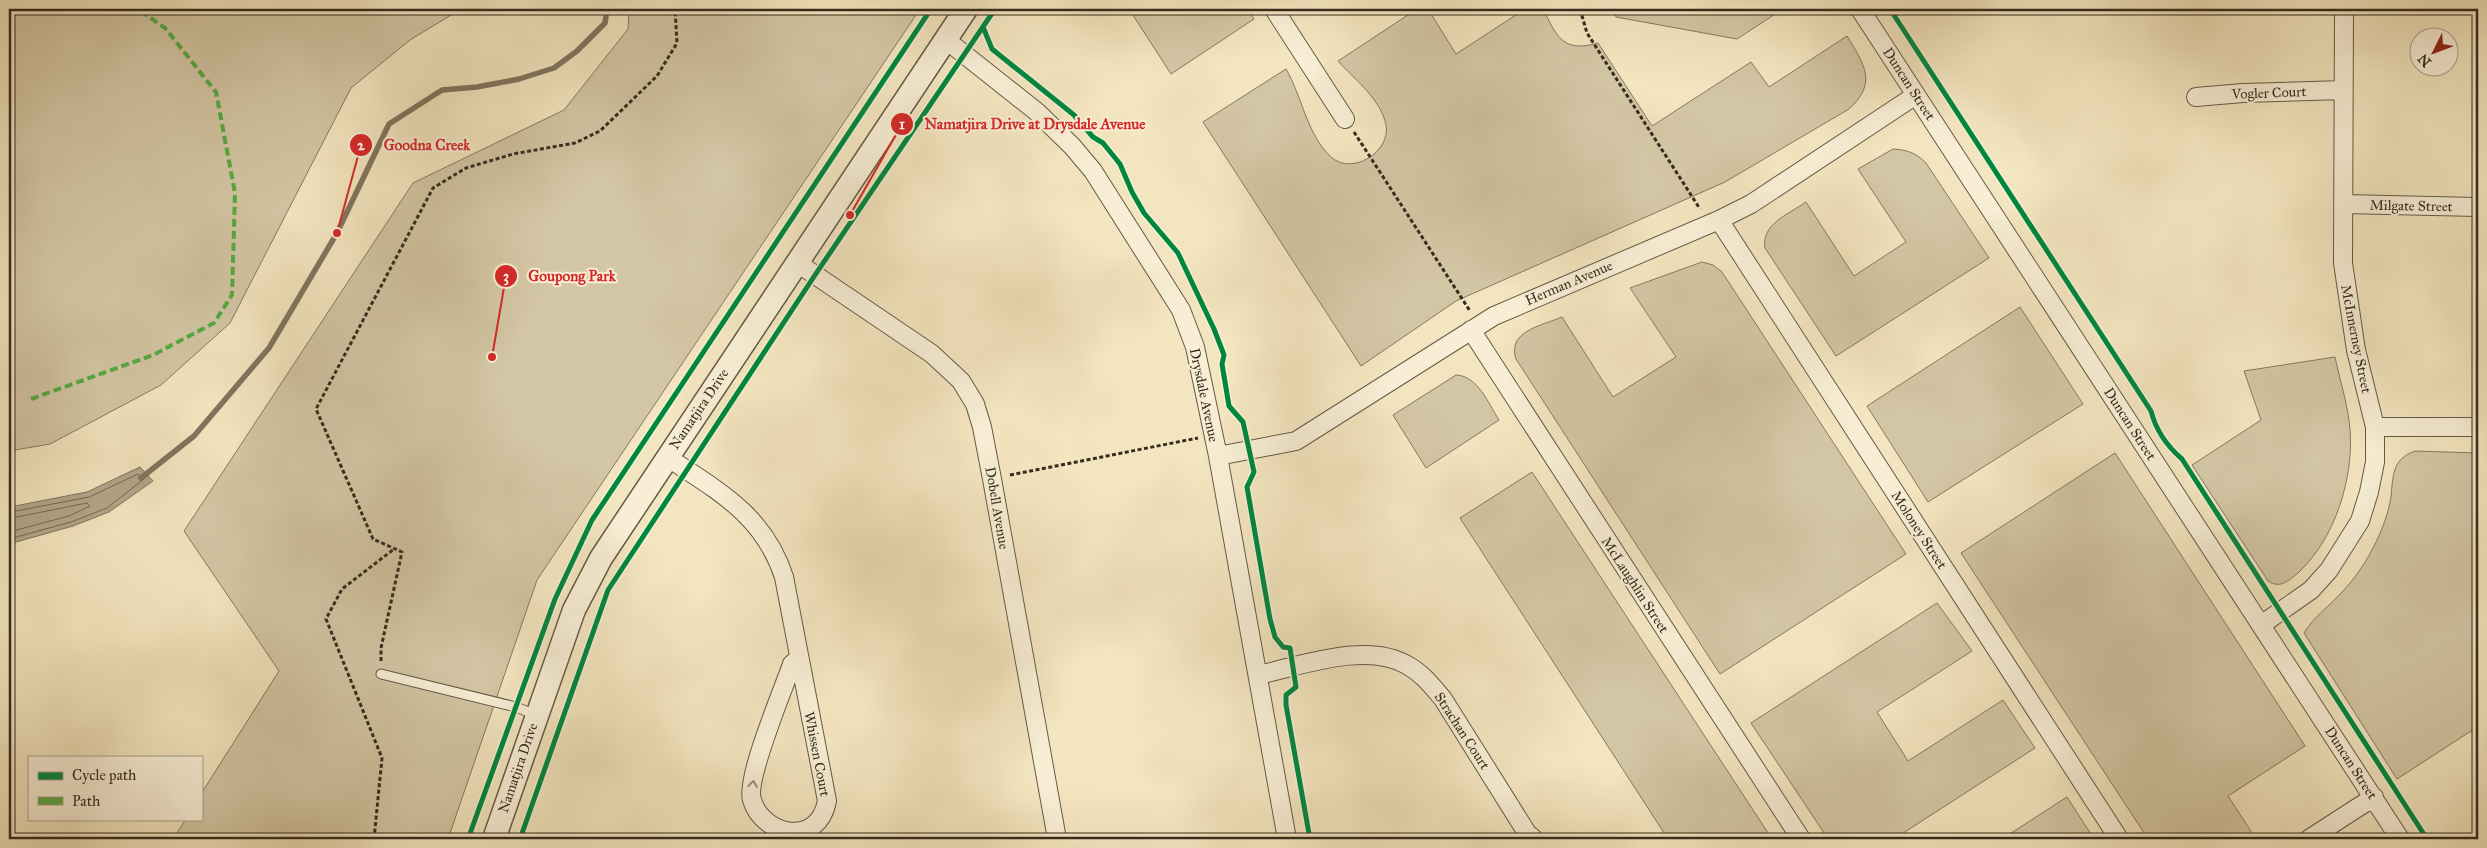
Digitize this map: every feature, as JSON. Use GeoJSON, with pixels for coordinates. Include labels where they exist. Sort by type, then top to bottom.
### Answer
{"type":"FeatureCollection","features":[{"type":"Feature","properties":{"kind":"street","name":"Namatjira Drive"},"geometry":{"type":"LineString","coordinates":[[494,839],[574,610],[587,582],[667,457],[966,9]]}},
{"type":"Feature","properties":{"kind":"street"},"geometry":{"type":"LineString","coordinates":[[1274,9],[1345,119]]}},
{"type":"Feature","properties":{"kind":"street","name":"Duncan Street"},"geometry":{"type":"LineString","coordinates":[[1860,9],[2400,839]]}},
{"type":"Feature","properties":{"kind":"street","name":"McInnerney Street"},"geometry":{"type":"LineString","coordinates":[[2261,625],[2311,590],[2329,570],[2345,547],[2360,521],[2369,492],[2374,462],[2375,427],[2348,307],[2343,263],[2344,9]]}},
{"type":"Feature","properties":{"kind":"street","name":"Drysdale Avenue"},"geometry":{"type":"LineString","coordinates":[[945,39],[1037,112],[1072,146],[1093,171],[1181,310],[1195,348],[1218,456],[1287,839]]}},
{"type":"Feature","properties":{"kind":"street","name":"Vogler Court"},"geometry":{"type":"LineString","coordinates":[[2196,97],[2243,93],[2343,90]]}},
{"type":"Feature","properties":{"kind":"street","name":"Herman Avenue"},"geometry":{"type":"LineString","coordinates":[[1218,456],[1296,441],[1471,330],[1518,304],[1719,220],[1751,204],[1916,95]]}},
{"type":"Feature","properties":{"kind":"street","name":"Milgate Street"},"geometry":{"type":"LineString","coordinates":[[2344,204],[2478,207]]}},
{"type":"Feature","properties":{"kind":"street","name":"Moloney Street"},"geometry":{"type":"LineString","coordinates":[[1719,220],[2120,839]]}},
{"type":"Feature","properties":{"kind":"street","name":"Dobell Avenue"},"geometry":{"type":"LineString","coordinates":[[796,262],[932,354],[961,382],[975,404],[982,428],[992,479],[1056,839]]}},
{"type":"Feature","properties":{"kind":"street","name":"McLaughlin Street"},"geometry":{"type":"LineString","coordinates":[[1471,330],[1800,839]]}},
{"type":"Feature","properties":{"kind":"street"},"geometry":{"type":"LineString","coordinates":[[2375,427],[2478,427]]}},
{"type":"Feature","properties":{"kind":"street","name":"Whissen Court"},"geometry":{"type":"LineString","coordinates":[[667,457],[731,499],[753,520],[768,540],[779,560],[784,576],[827,802],[824,815],[818,825],[806,833],[788,832],[773,825],[761,814],[751,799],[752,780],[764,742],[792,664],[799,658]]}},
{"type":"Feature","properties":{"kind":"street","name":"Strachan Court"},"geometry":{"type":"LineString","coordinates":[[1258,675],[1352,656],[1391,658],[1407,664],[1427,680],[1443,699],[1528,837]]}},
{"type":"Feature","properties":{"kind":"street"},"geometry":{"type":"LineString","coordinates":[[2309,839],[2374,797]]}},
{"type":"Feature","properties":{"kind":"lane"},"geometry":{"type":"LineString","coordinates":[[380,674],[537,715]]}},
{"type":"Feature","properties":{"kind":"path"},"geometry":{"type":"LineString","coordinates":[[380,674],[381,648],[402,552],[373,540],[316,409],[433,188],[466,168],[513,154],[575,143],[600,131],[657,76],[677,43],[675,9]]}},
{"type":"Feature","properties":{"kind":"path"},"geometry":{"type":"LineString","coordinates":[[1580,9],[1588,33],[1701,210],[1719,220]]}},
{"type":"Feature","properties":{"kind":"path"},"geometry":{"type":"LineString","coordinates":[[1345,119],[1470,311],[1471,330]]}},
{"type":"Feature","properties":{"kind":"path"},"geometry":{"type":"LineString","coordinates":[[992,479],[1213,436]]}},
{"type":"Feature","properties":{"kind":"path"},"geometry":{"type":"LineString","coordinates":[[374,839],[382,758],[326,620],[342,589],[394,549]]}},
{"type":"Feature","properties":{"kind":"shaded area"},"geometry":{"type":"Polygon","coordinates":[[[9,9],[461,9],[410,40],[351,88],[230,323],[161,385],[50,444],[9,451],[9,9]]]}},
{"type":"Feature","properties":{"kind":"shaded area"},"geometry":{"type":"Polygon","coordinates":[[[629,9],[920,9],[537,580],[448,839],[173,839],[185,820],[202,820],[202,792],[279,671],[184,531],[413,183],[564,110],[628,29],[629,9]]]}},
{"type":"Feature","properties":{"kind":"shaded area"},"geometry":{"type":"Polygon","coordinates":[[[1129,9],[1248,9],[1254,19],[1171,74],[1129,9]]]}},
{"type":"Feature","properties":{"kind":"shaded area"},"geometry":{"type":"Polygon","coordinates":[[[1417,9],[1428,9],[1456,54],[1525,9],[1543,9],[1557,35],[1569,44],[1586,46],[1598,43],[1652,126],[1751,62],[1769,87],[1847,36],[1863,65],[1866,82],[1858,100],[1849,109],[1725,182],[1456,301],[1361,366],[1203,122],[1286,69],[1310,127],[1331,157],[1349,164],[1368,158],[1382,144],[1386,135],[1386,125],[1379,107],[1373,98],[1338,61],[1417,9]]]}},
{"type":"Feature","properties":{"kind":"shaded area"},"geometry":{"type":"Polygon","coordinates":[[[1614,9],[1783,9],[1737,39],[1616,17],[1614,9]]]}},
{"type":"Feature","properties":{"kind":"shaded area"},"geometry":{"type":"Polygon","coordinates":[[[1893,149],[1911,153],[1926,163],[1989,258],[1836,356],[1765,248],[1767,232],[1778,220],[1806,202],[1854,276],[1906,242],[1858,169],[1893,149]]]}},
{"type":"Feature","properties":{"kind":"shaded area"},"geometry":{"type":"Polygon","coordinates":[[[1702,262],[1713,265],[1722,272],[1906,554],[1720,674],[1516,359],[1515,350],[1516,342],[1528,331],[1562,317],[1613,397],[1676,357],[1630,288],[1702,262]]]}},
{"type":"Feature","properties":{"kind":"shaded area"},"geometry":{"type":"Polygon","coordinates":[[[2020,307],[2083,404],[1928,502],[1867,406],[2020,307]]]}},
{"type":"Feature","properties":{"kind":"shaded area"},"geometry":{"type":"Polygon","coordinates":[[[2335,357],[2346,402],[2350,429],[2349,467],[2345,487],[2332,525],[2311,559],[2298,573],[2287,581],[2280,584],[2272,583],[2268,581],[2192,465],[2261,420],[2244,371],[2335,357]]]}},
{"type":"Feature","properties":{"kind":"shaded area"},"geometry":{"type":"Polygon","coordinates":[[[1456,375],[1470,380],[1476,385],[1499,420],[1426,468],[1393,415],[1456,375]]]}},
{"type":"Feature","properties":{"kind":"shaded area"},"geometry":{"type":"Polygon","coordinates":[[[2415,451],[2478,453],[2478,740],[2471,731],[2397,779],[2304,633],[2312,621],[2351,582],[2367,560],[2379,535],[2388,509],[2395,469],[2407,454],[2415,451]]]}},
{"type":"Feature","properties":{"kind":"shaded area"},"geometry":{"type":"Polygon","coordinates":[[[2115,453],[2305,746],[2228,796],[2256,839],[2148,839],[1961,553],[2115,453]]]}},
{"type":"Feature","properties":{"kind":"shaded area"},"geometry":{"type":"Polygon","coordinates":[[[1532,472],[1772,839],[1668,839],[1460,518],[1532,472]]]}},
{"type":"Feature","properties":{"kind":"shaded area"},"geometry":{"type":"Polygon","coordinates":[[[1937,603],[1972,651],[1877,712],[1908,761],[2003,700],[2035,748],[1894,839],[1828,839],[1751,723],[1937,603]]]}},
{"type":"Feature","properties":{"kind":"shaded area"},"geometry":{"type":"Polygon","coordinates":[[[2067,797],[2094,839],[2002,839],[2067,797]]]}},
{"type":"Feature","properties":{"kind":"water"},"geometry":{"type":"Polygon","coordinates":[[[140,467],[153,481],[109,512],[73,526],[9,544],[9,503],[15,506],[87,492],[140,467]]]}},
{"type":"Feature","properties":{"kind":"waterway"},"geometry":{"type":"LineString","coordinates":[[141,478],[194,436],[269,348],[337,233],[389,124],[442,90],[477,87],[519,79],[554,68],[577,51],[605,23],[607,9]]}},
{"type":"Feature","properties":{"kind":"marked path"},"geometry":{"type":"LineString","coordinates":[[31,399],[153,355],[214,323],[232,295],[235,193],[216,92],[165,28],[138,9]]}},
{"type":"Feature","properties":{"kind":"cycle path"},"geometry":{"type":"LineString","coordinates":[[468,839],[555,599],[592,520],[931,9]]}},
{"type":"Feature","properties":{"kind":"cycle path"},"geometry":{"type":"LineString","coordinates":[[520,839],[608,590],[815,275],[995,9]]}},
{"type":"Feature","properties":{"kind":"cycle path"},"geometry":{"type":"LineString","coordinates":[[1890,9],[2151,411],[2163,438],[2182,459],[2427,839]]}},
{"type":"Feature","properties":{"kind":"cycle path"},"geometry":{"type":"LineString","coordinates":[[983,27],[992,49],[1074,115],[1093,137],[1103,143],[1120,164],[1132,192],[1144,213],[1178,253],[1214,329],[1224,355],[1222,364],[1229,406],[1243,422],[1254,472],[1247,487],[1270,619],[1275,637],[1283,647],[1290,648],[1296,687],[1286,695],[1286,705],[1310,839]]}},
{"type":"Feature","properties":{"kind":"place","name":"Namatjira Drive at Drysdale Avenue"},"geometry":{"type":"Point","coordinates":[850,215]}},
{"type":"Feature","properties":{"kind":"place","name":"Goodna Creek"},"geometry":{"type":"Point","coordinates":[337,233]}},
{"type":"Feature","properties":{"kind":"place","name":"Goupong Park"},"geometry":{"type":"Point","coordinates":[492,357]}}]}
